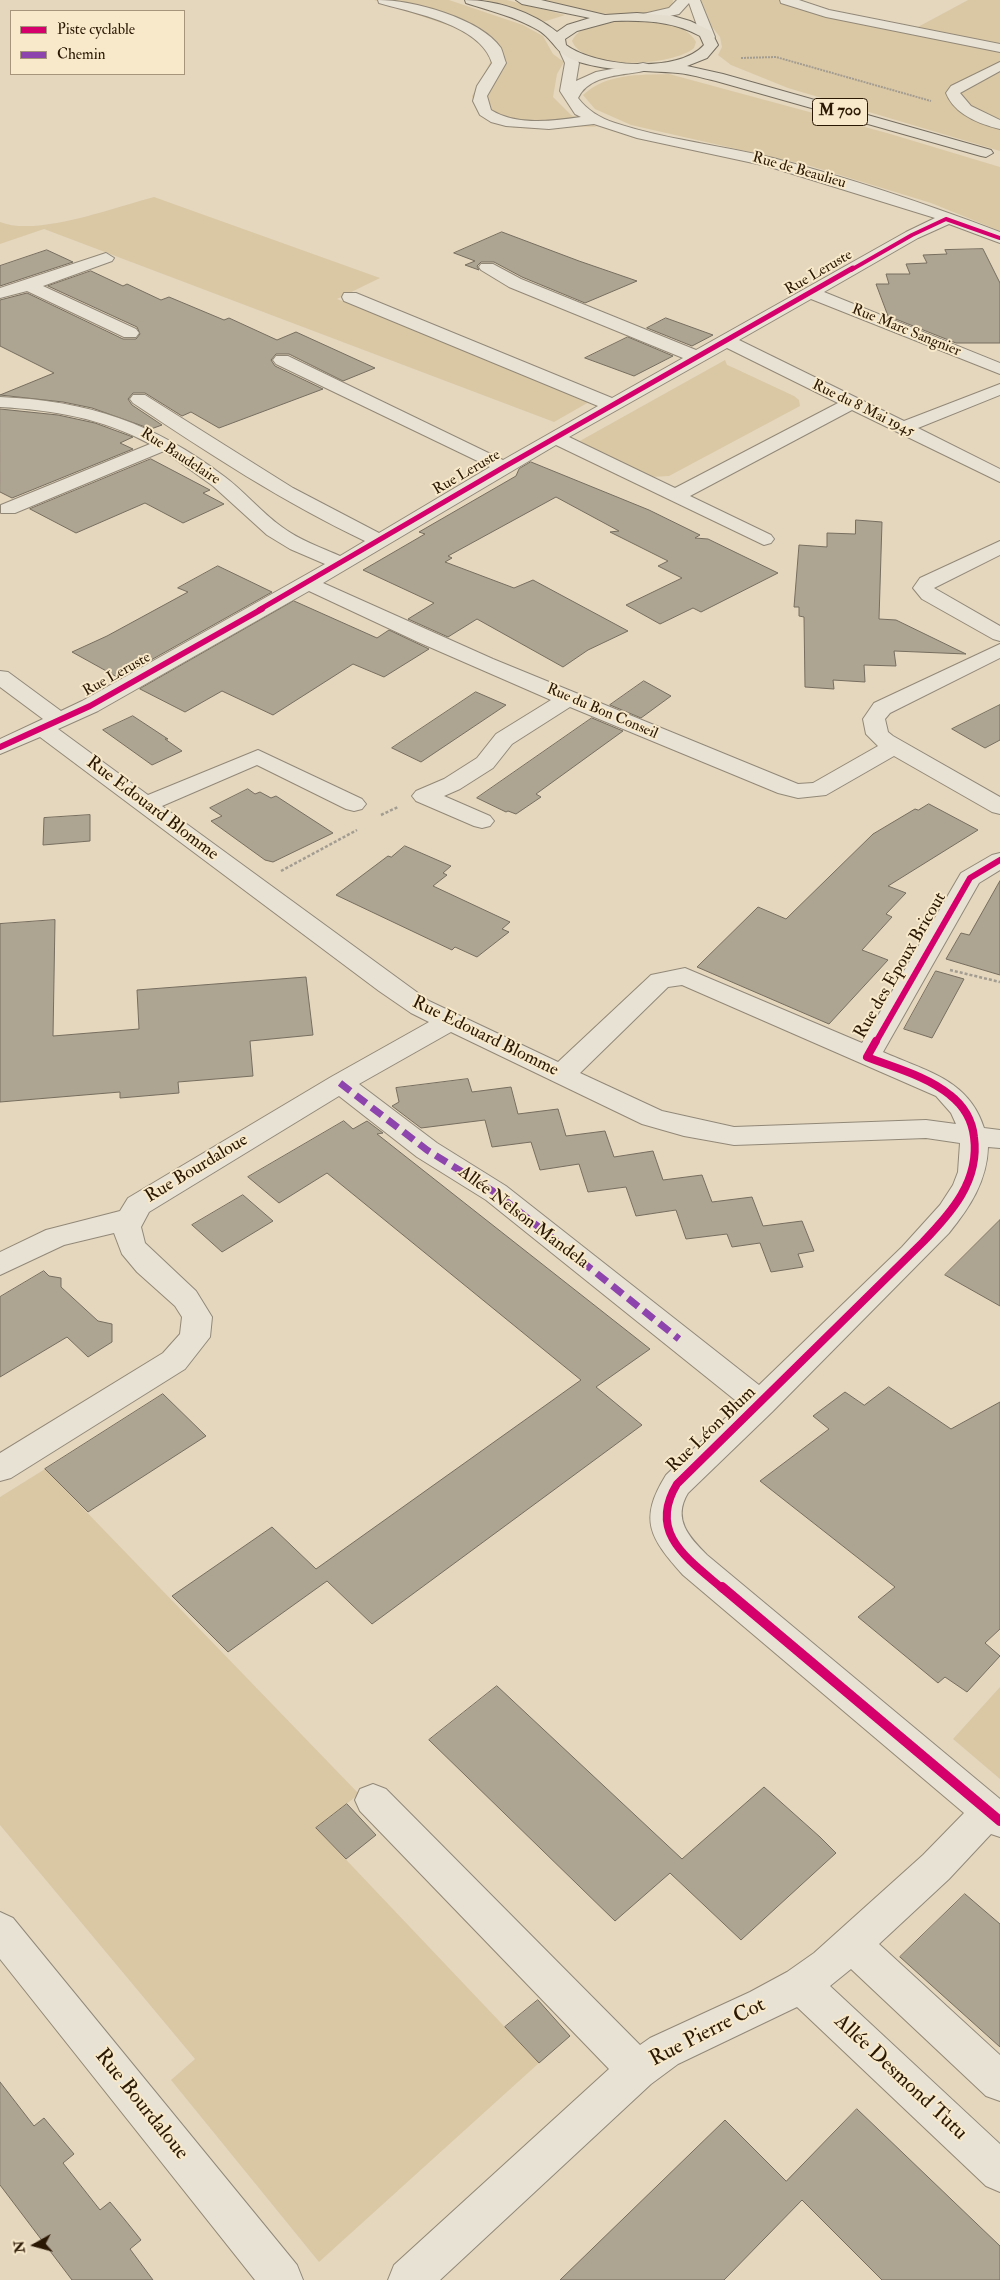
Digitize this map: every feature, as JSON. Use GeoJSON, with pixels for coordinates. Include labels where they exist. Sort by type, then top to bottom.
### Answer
{"type":"FeatureCollection","features":[{"type":"Feature","properties":{"kind":"highway"},"geometry":{"type":"LineString","coordinates":[[471,0],[540,26],[552,32],[563,48],[581,59],[601,64],[647,67],[686,61],[714,51],[686,24],[648,17],[598,19],[572,27],[562,34],[563,48]]}},
{"type":"Feature","properties":{"kind":"highway"},"geometry":{"type":"LineString","coordinates":[[522,0],[577,13],[622,17]]}},
{"type":"Feature","properties":{"kind":"highway","name":"M 700"},"geometry":{"type":"LineString","coordinates":[[714,51],[791,92],[993,155]]}},
{"type":"Feature","properties":{"kind":"highway","name":"M 700"},"geometry":{"type":"LineString","coordinates":[[647,67],[680,69],[718,77],[993,155]]}},
{"type":"Feature","properties":{"kind":"street","name":"Rue de Beaulieu"},"geometry":{"type":"LineString","coordinates":[[384,0],[470,29],[489,42],[496,50],[499,63],[480,95],[482,107],[488,113],[510,122],[538,126],[594,120]]}},
{"type":"Feature","properties":{"kind":"street"},"geometry":{"type":"LineString","coordinates":[[648,17],[674,11],[684,0]]}},
{"type":"Feature","properties":{"kind":"street"},"geometry":{"type":"LineString","coordinates":[[694,0],[714,51]]}},
{"type":"Feature","properties":{"kind":"street"},"geometry":{"type":"LineString","coordinates":[[786,0],[826,13],[1000,48]]}},
{"type":"Feature","properties":{"kind":"street"},"geometry":{"type":"LineString","coordinates":[[563,48],[572,63],[566,84],[566,90],[571,98]]}},
{"type":"Feature","properties":{"kind":"street"},"geometry":{"type":"LineString","coordinates":[[1000,66],[956,89],[953,93],[957,101],[973,112],[1000,124]]}},
{"type":"Feature","properties":{"kind":"street"},"geometry":{"type":"LineString","coordinates":[[571,98],[576,87],[584,81],[647,67]]}},
{"type":"Feature","properties":{"kind":"street","name":"Rue de Beaulieu"},"geometry":{"type":"LineString","coordinates":[[571,98],[580,111],[594,120],[637,134],[770,162],[919,207],[946,219],[1000,238]]}},
{"type":"Feature","properties":{"kind":"street","name":"Rue Leruste"},"geometry":{"type":"LineString","coordinates":[[0,747],[52,725],[90,706],[308,583],[612,405],[912,235],[946,219]]}},
{"type":"Feature","properties":{"kind":"street"},"geometry":{"type":"LineString","coordinates":[[0,293],[106,258]]}},
{"type":"Feature","properties":{"kind":"street"},"geometry":{"type":"LineString","coordinates":[[488,266],[515,283],[697,357]]}},
{"type":"Feature","properties":{"kind":"street"},"geometry":{"type":"LineString","coordinates":[[29,285],[130,333]]}},
{"type":"Feature","properties":{"kind":"street","name":"Rue Marc Sangnier"},"geometry":{"type":"LineString","coordinates":[[811,293],[1000,369]]}},
{"type":"Feature","properties":{"kind":"street"},"geometry":{"type":"LineString","coordinates":[[350,297],[612,405]]}},
{"type":"Feature","properties":{"kind":"street","name":"Rue du 8 Mai 1945"},"geometry":{"type":"LineString","coordinates":[[727,341],[1000,476]]}},
{"type":"Feature","properties":{"kind":"street"},"geometry":{"type":"LineString","coordinates":[[282,360],[504,467]]}},
{"type":"Feature","properties":{"kind":"street"},"geometry":{"type":"LineString","coordinates":[[903,428],[1000,389]]}},
{"type":"Feature","properties":{"kind":"street"},"geometry":{"type":"LineString","coordinates":[[138,399],[236,463],[344,524],[379,540]]}},
{"type":"Feature","properties":{"kind":"street","name":"Rue Baudelaire"},"geometry":{"type":"LineString","coordinates":[[0,402],[52,406],[105,416],[131,425],[164,444],[221,483],[274,531],[339,564]]}},
{"type":"Feature","properties":{"kind":"street"},"geometry":{"type":"LineString","coordinates":[[675,496],[852,403]]}},
{"type":"Feature","properties":{"kind":"street"},"geometry":{"type":"LineString","coordinates":[[556,438],[764,539]]}},
{"type":"Feature","properties":{"kind":"street"},"geometry":{"type":"LineString","coordinates":[[8,509],[164,444]]}},
{"type":"Feature","properties":{"kind":"street"},"geometry":{"type":"LineString","coordinates":[[1000,547],[927,582],[923,588],[928,595],[1000,635]]}},
{"type":"Feature","properties":{"kind":"street","name":"Rue du Bon Conseil"},"geometry":{"type":"LineString","coordinates":[[308,583],[358,607],[568,698],[786,788],[798,791],[818,790],[826,787],[895,746]]}},
{"type":"Feature","properties":{"kind":"street"},"geometry":{"type":"LineString","coordinates":[[1000,650],[882,708],[876,712],[874,719],[877,734],[1000,807]]}},
{"type":"Feature","properties":{"kind":"street","name":"Rue Edouard Blomme"},"geometry":{"type":"LineString","coordinates":[[0,677],[52,725],[145,805],[388,986],[449,1022],[652,1118],[708,1132],[761,1136],[926,1129],[987,1136]]}},
{"type":"Feature","properties":{"kind":"street"},"geometry":{"type":"LineString","coordinates":[[424,796],[452,784],[485,763],[504,739],[568,698]]}},
{"type":"Feature","properties":{"kind":"street"},"geometry":{"type":"LineString","coordinates":[[145,805],[258,757],[354,804]]}},
{"type":"Feature","properties":{"kind":"street"},"geometry":{"type":"LineString","coordinates":[[424,796],[482,821]]}},
{"type":"Feature","properties":{"kind":"street","name":"Rue des Epoux Bricout"},"geometry":{"type":"LineString","coordinates":[[987,1136],[958,1100],[945,1090],[866,1057],[970,878],[1000,860]]}},
{"type":"Feature","properties":{"kind":"street"},"geometry":{"type":"LineString","coordinates":[[561,1075],[660,981],[685,976],[866,1057]]}},
{"type":"Feature","properties":{"kind":"street","name":"Rue Bourdaloue"},"geometry":{"type":"LineString","coordinates":[[127,1220],[138,1205],[149,1197],[340,1083],[449,1022]]}},
{"type":"Feature","properties":{"kind":"street","name":"Allée Nelson Mandela"},"geometry":{"type":"LineString","coordinates":[[340,1083],[427,1150],[496,1193],[761,1404]]}},
{"type":"Feature","properties":{"kind":"street","name":"Rue Léon Blum"},"geometry":{"type":"LineString","coordinates":[[987,1136],[967,1186],[913,1253],[761,1404],[677,1484],[667,1498],[664,1510],[665,1521],[672,1536],[695,1565],[994,1816]]}},
{"type":"Feature","properties":{"kind":"street"},"geometry":{"type":"LineString","coordinates":[[0,1265],[56,1237],[127,1220],[125,1230],[127,1241],[137,1253],[192,1305],[198,1320],[196,1336],[186,1351],[174,1361],[0,1469]]}},
{"type":"Feature","properties":{"kind":"street"},"geometry":{"type":"LineString","coordinates":[[373,1800],[637,2070]]}},
{"type":"Feature","properties":{"kind":"street","name":"Rue Pierre Cot"},"geometry":{"type":"LineString","coordinates":[[409,2280],[637,2070],[664,2050],[801,1985],[827,1966],[994,1816]]}},
{"type":"Feature","properties":{"kind":"street","name":"Rue Bourdaloue"},"geometry":{"type":"LineString","coordinates":[[0,1930],[282,2280]]}},
{"type":"Feature","properties":{"kind":"street"},"geometry":{"type":"LineString","coordinates":[[852,1944],[1000,2082]]}},
{"type":"Feature","properties":{"kind":"street","name":"Allée Desmond Tutu"},"geometry":{"type":"LineString","coordinates":[[801,1985],[1000,2172]]}},
{"type":"Feature","properties":{"kind":"path"},"geometry":{"type":"LineString","coordinates":[[714,51],[776,57],[928,101],[957,101]]}},
{"type":"Feature","properties":{"kind":"path"},"geometry":{"type":"LineString","coordinates":[[378,817],[424,796]]}},
{"type":"Feature","properties":{"kind":"path"},"geometry":{"type":"LineString","coordinates":[[254,886],[363,826]]}},
{"type":"Feature","properties":{"kind":"path"},"geometry":{"type":"LineString","coordinates":[[921,962],[1000,982]]}},
{"type":"Feature","properties":{"kind":"shaded area"},"geometry":{"type":"Polygon","coordinates":[[[374,0],[449,0],[523,25],[543,36],[553,54],[564,62],[557,74],[553,97],[571,115],[597,127],[525,128],[506,126],[490,121],[479,111],[472,96],[492,59],[480,41],[459,29],[374,0]]]}},
{"type":"Feature","properties":{"kind":"shaded area"},"geometry":{"type":"Polygon","coordinates":[[[485,0],[507,0],[565,15],[543,22],[485,0]]]}},
{"type":"Feature","properties":{"kind":"shaded area"},"geometry":{"type":"Polygon","coordinates":[[[539,0],[673,0],[672,7],[656,12],[623,15],[571,8],[539,0]]]}},
{"type":"Feature","properties":{"kind":"shaded area"},"geometry":{"type":"Polygon","coordinates":[[[701,0],[798,0],[840,13],[916,28],[968,0],[1000,0],[1000,151],[788,88],[731,65],[718,55],[722,47],[720,37],[712,27],[701,0]]]}},
{"type":"Feature","properties":{"kind":"shaded area"},"geometry":{"type":"Polygon","coordinates":[[[634,21],[668,24],[685,30],[696,42],[694,48],[668,59],[630,63],[610,62],[593,58],[580,51],[572,41],[576,34],[591,26],[608,22],[634,21]]]}},
{"type":"Feature","properties":{"kind":"shaded area"},"geometry":{"type":"Polygon","coordinates":[[[669,74],[887,133],[1000,167],[1000,231],[931,203],[807,165],[631,125],[595,109],[583,95],[592,88],[613,79],[635,75],[669,74]]]}},
{"type":"Feature","properties":{"kind":"shaded area"},"geometry":{"type":"Polygon","coordinates":[[[154,197],[380,278],[337,299],[596,398],[554,422],[44,229],[0,244],[0,222],[16,226],[55,223],[154,197]]]}},
{"type":"Feature","properties":{"kind":"shaded area"},"geometry":{"type":"Polygon","coordinates":[[[725,360],[727,365],[794,396],[799,400],[800,406],[669,476],[651,477],[578,442],[725,360]]]}},
{"type":"Feature","properties":{"kind":"shaded area"},"geometry":{"type":"Polygon","coordinates":[[[45,1469],[359,1794],[316,1828],[539,2063],[319,2262],[171,2080],[195,2059],[0,1825],[0,1497],[45,1469]]]}},
{"type":"Feature","properties":{"kind":"shaded area"},"geometry":{"type":"Polygon","coordinates":[[[1000,1687],[1000,1779],[953,1739],[1000,1687]]]}},
{"type":"Feature","properties":{"kind":"building"},"geometry":{"type":"Polygon","coordinates":[[[502,232],[637,281],[585,303],[522,277],[494,262],[481,262],[477,266],[479,270],[465,265],[475,261],[454,253],[502,232]]]}},
{"type":"Feature","properties":{"kind":"building"},"geometry":{"type":"Polygon","coordinates":[[[983,249],[1000,283],[1000,343],[956,343],[888,316],[876,284],[889,284],[886,274],[910,274],[906,264],[927,263],[923,255],[947,254],[945,250],[983,249]]]}},
{"type":"Feature","properties":{"kind":"building"},"geometry":{"type":"Polygon","coordinates":[[[47,250],[73,262],[0,286],[0,266],[47,250]]]}},
{"type":"Feature","properties":{"kind":"building"},"geometry":{"type":"Polygon","coordinates":[[[91,271],[123,286],[127,284],[161,300],[169,297],[224,320],[229,318],[277,340],[296,332],[375,368],[343,381],[289,354],[276,354],[271,360],[275,366],[323,389],[219,428],[191,412],[182,416],[145,393],[133,393],[128,399],[132,405],[162,425],[151,429],[92,408],[63,402],[0,395],[54,373],[0,346],[0,300],[27,293],[123,339],[136,339],[140,334],[137,327],[48,286],[91,271]]]}},
{"type":"Feature","properties":{"kind":"building"},"geometry":{"type":"Polygon","coordinates":[[[666,318],[713,335],[692,346],[647,328],[666,318]]]}},
{"type":"Feature","properties":{"kind":"building"},"geometry":{"type":"Polygon","coordinates":[[[628,337],[673,356],[634,376],[585,358],[628,337]]]}},
{"type":"Feature","properties":{"kind":"building"},"geometry":{"type":"Polygon","coordinates":[[[0,409],[58,415],[95,423],[133,437],[120,443],[133,449],[12,498],[0,492],[0,409]]]}},
{"type":"Feature","properties":{"kind":"building"},"geometry":{"type":"Polygon","coordinates":[[[151,459],[210,490],[203,493],[224,504],[183,523],[145,503],[76,533],[30,509],[151,459]]]}},
{"type":"Feature","properties":{"kind":"building"},"geometry":{"type":"Polygon","coordinates":[[[531,462],[649,510],[700,535],[695,538],[708,539],[778,573],[701,612],[693,608],[660,624],[626,605],[682,578],[658,566],[668,561],[610,532],[619,531],[556,497],[448,556],[452,558],[445,562],[514,588],[533,580],[628,631],[588,650],[563,667],[477,619],[448,637],[408,619],[434,603],[363,570],[425,534],[419,532],[516,476],[519,469],[531,462]]]}},
{"type":"Feature","properties":{"kind":"building"},"geometry":{"type":"Polygon","coordinates":[[[856,520],[882,522],[879,619],[896,620],[966,654],[894,651],[896,666],[864,665],[865,682],[833,680],[834,689],[805,687],[804,617],[799,616],[799,607],[794,607],[799,545],[827,547],[827,533],[855,534],[856,520]]]}},
{"type":"Feature","properties":{"kind":"building"},"geometry":{"type":"Polygon","coordinates":[[[218,566],[272,592],[119,678],[72,652],[107,636],[188,592],[178,588],[218,566]]]}},
{"type":"Feature","properties":{"kind":"building"},"geometry":{"type":"Polygon","coordinates":[[[294,601],[377,638],[389,630],[429,649],[384,677],[353,664],[273,715],[222,691],[185,712],[140,689],[294,601]]]}},
{"type":"Feature","properties":{"kind":"building"},"geometry":{"type":"Polygon","coordinates":[[[644,681],[671,696],[641,718],[610,705],[644,681]]]}},
{"type":"Feature","properties":{"kind":"building"},"geometry":{"type":"Polygon","coordinates":[[[476,692],[506,705],[421,762],[392,748],[476,692]]]}},
{"type":"Feature","properties":{"kind":"building"},"geometry":{"type":"Polygon","coordinates":[[[1000,705],[1000,740],[985,748],[952,729],[1000,705]]]}},
{"type":"Feature","properties":{"kind":"building"},"geometry":{"type":"Polygon","coordinates":[[[133,716],[168,739],[165,739],[182,751],[152,765],[103,730],[133,716]]]}},
{"type":"Feature","properties":{"kind":"building"},"geometry":{"type":"Polygon","coordinates":[[[592,718],[623,731],[536,794],[541,797],[516,814],[506,812],[477,798],[592,718]]]}},
{"type":"Feature","properties":{"kind":"building"},"geometry":{"type":"Polygon","coordinates":[[[248,789],[255,794],[260,792],[271,798],[276,796],[333,833],[273,862],[265,860],[211,821],[222,816],[210,808],[248,789]]]}},
{"type":"Feature","properties":{"kind":"building"},"geometry":{"type":"Polygon","coordinates":[[[929,804],[978,830],[888,886],[906,893],[886,914],[892,917],[862,950],[888,960],[829,1024],[697,967],[758,907],[786,919],[873,834],[915,809],[918,810],[929,804]]]}},
{"type":"Feature","properties":{"kind":"building"},"geometry":{"type":"Polygon","coordinates":[[[90,815],[90,841],[43,845],[44,818],[90,815]]]}},
{"type":"Feature","properties":{"kind":"building"},"geometry":{"type":"Polygon","coordinates":[[[405,846],[451,866],[443,873],[447,875],[433,886],[510,922],[502,929],[509,932],[477,957],[455,947],[452,950],[336,895],[388,856],[391,857],[405,846]]]}},
{"type":"Feature","properties":{"kind":"building"},"geometry":{"type":"Polygon","coordinates":[[[1000,881],[1000,975],[946,959],[961,933],[969,935],[1000,881]]]}},
{"type":"Feature","properties":{"kind":"building"},"geometry":{"type":"Polygon","coordinates":[[[55,920],[53,1036],[139,1029],[137,990],[306,977],[313,1035],[250,1041],[253,1076],[178,1082],[179,1093],[120,1098],[120,1092],[0,1102],[0,924],[55,920]]]}},
{"type":"Feature","properties":{"kind":"building"},"geometry":{"type":"Polygon","coordinates":[[[936,971],[964,979],[932,1038],[904,1029],[936,971]]]}},
{"type":"Feature","properties":{"kind":"building"},"geometry":{"type":"Polygon","coordinates":[[[468,1079],[472,1092],[511,1087],[518,1114],[558,1109],[566,1136],[605,1131],[614,1157],[653,1151],[663,1180],[702,1175],[712,1202],[752,1197],[763,1226],[802,1221],[814,1251],[798,1254],[803,1267],[771,1272],[760,1243],[732,1247],[727,1234],[686,1239],[676,1210],[636,1216],[626,1187],[588,1192],[579,1164],[540,1170],[531,1142],[492,1147],[485,1120],[421,1128],[392,1106],[399,1102],[396,1088],[468,1079]]]}},
{"type":"Feature","properties":{"kind":"building"},"geometry":{"type":"Polygon","coordinates":[[[344,1121],[353,1129],[367,1121],[383,1133],[377,1134],[650,1349],[596,1387],[642,1425],[372,1624],[327,1581],[228,1652],[172,1596],[272,1527],[316,1569],[581,1380],[327,1173],[279,1203],[248,1177],[344,1121]]]}},
{"type":"Feature","properties":{"kind":"building"},"geometry":{"type":"Polygon","coordinates":[[[243,1195],[273,1221],[222,1252],[192,1225],[243,1195]]]}},
{"type":"Feature","properties":{"kind":"building"},"geometry":{"type":"Polygon","coordinates":[[[1000,1220],[1000,1306],[945,1275],[1000,1220]]]}},
{"type":"Feature","properties":{"kind":"building"},"geometry":{"type":"Polygon","coordinates":[[[44,1271],[49,1276],[61,1278],[61,1287],[98,1321],[112,1324],[112,1342],[88,1357],[67,1337],[0,1377],[0,1297],[44,1271]]]}},
{"type":"Feature","properties":{"kind":"building"},"geometry":{"type":"Polygon","coordinates":[[[889,1387],[951,1429],[1000,1402],[1000,1629],[985,1643],[1000,1656],[967,1692],[945,1677],[938,1683],[858,1617],[895,1587],[760,1481],[829,1429],[813,1416],[845,1392],[864,1405],[889,1387]]]}},
{"type":"Feature","properties":{"kind":"building"},"geometry":{"type":"Polygon","coordinates":[[[163,1394],[206,1436],[88,1512],[45,1469],[163,1394]]]}},
{"type":"Feature","properties":{"kind":"building"},"geometry":{"type":"Polygon","coordinates":[[[497,1686],[682,1859],[764,1787],[836,1853],[741,1940],[670,1873],[615,1921],[429,1740],[497,1686]]]}},
{"type":"Feature","properties":{"kind":"building"},"geometry":{"type":"Polygon","coordinates":[[[347,1804],[376,1835],[346,1859],[316,1828],[347,1804]]]}},
{"type":"Feature","properties":{"kind":"building"},"geometry":{"type":"Polygon","coordinates":[[[965,1894],[1000,1924],[1000,2047],[900,1957],[965,1894]]]}},
{"type":"Feature","properties":{"kind":"building"},"geometry":{"type":"Polygon","coordinates":[[[538,2000],[570,2036],[539,2063],[505,2027],[538,2000]]]}},
{"type":"Feature","properties":{"kind":"building"},"geometry":{"type":"Polygon","coordinates":[[[0,2082],[34,2126],[44,2118],[74,2154],[63,2163],[100,2210],[110,2202],[141,2240],[130,2249],[153,2280],[72,2280],[0,2185],[0,2082]]]}},
{"type":"Feature","properties":{"kind":"building"},"geometry":{"type":"Polygon","coordinates":[[[857,2109],[1000,2246],[1000,2280],[882,2280],[802,2200],[724,2280],[560,2280],[725,2120],[786,2181],[857,2109]]]}},
{"type":"Feature","properties":{"kind":"marked path"},"geometry":{"type":"LineString","coordinates":[[340,1083],[427,1150],[496,1193],[679,1339]]}},
{"type":"Feature","properties":{"kind":"cycle path"},"geometry":{"type":"LineString","coordinates":[[0,747],[90,706],[308,583],[504,467],[912,235],[946,219],[1000,238]]}},
{"type":"Feature","properties":{"kind":"cycle path"},"geometry":{"type":"LineString","coordinates":[[1000,860],[970,878],[867,1057],[922,1079],[949,1094],[960,1103],[971,1121],[975,1150],[973,1169],[967,1186],[959,1200],[923,1242],[677,1484],[670,1496],[665,1517],[671,1536],[695,1565],[1000,1821]]}}]}
